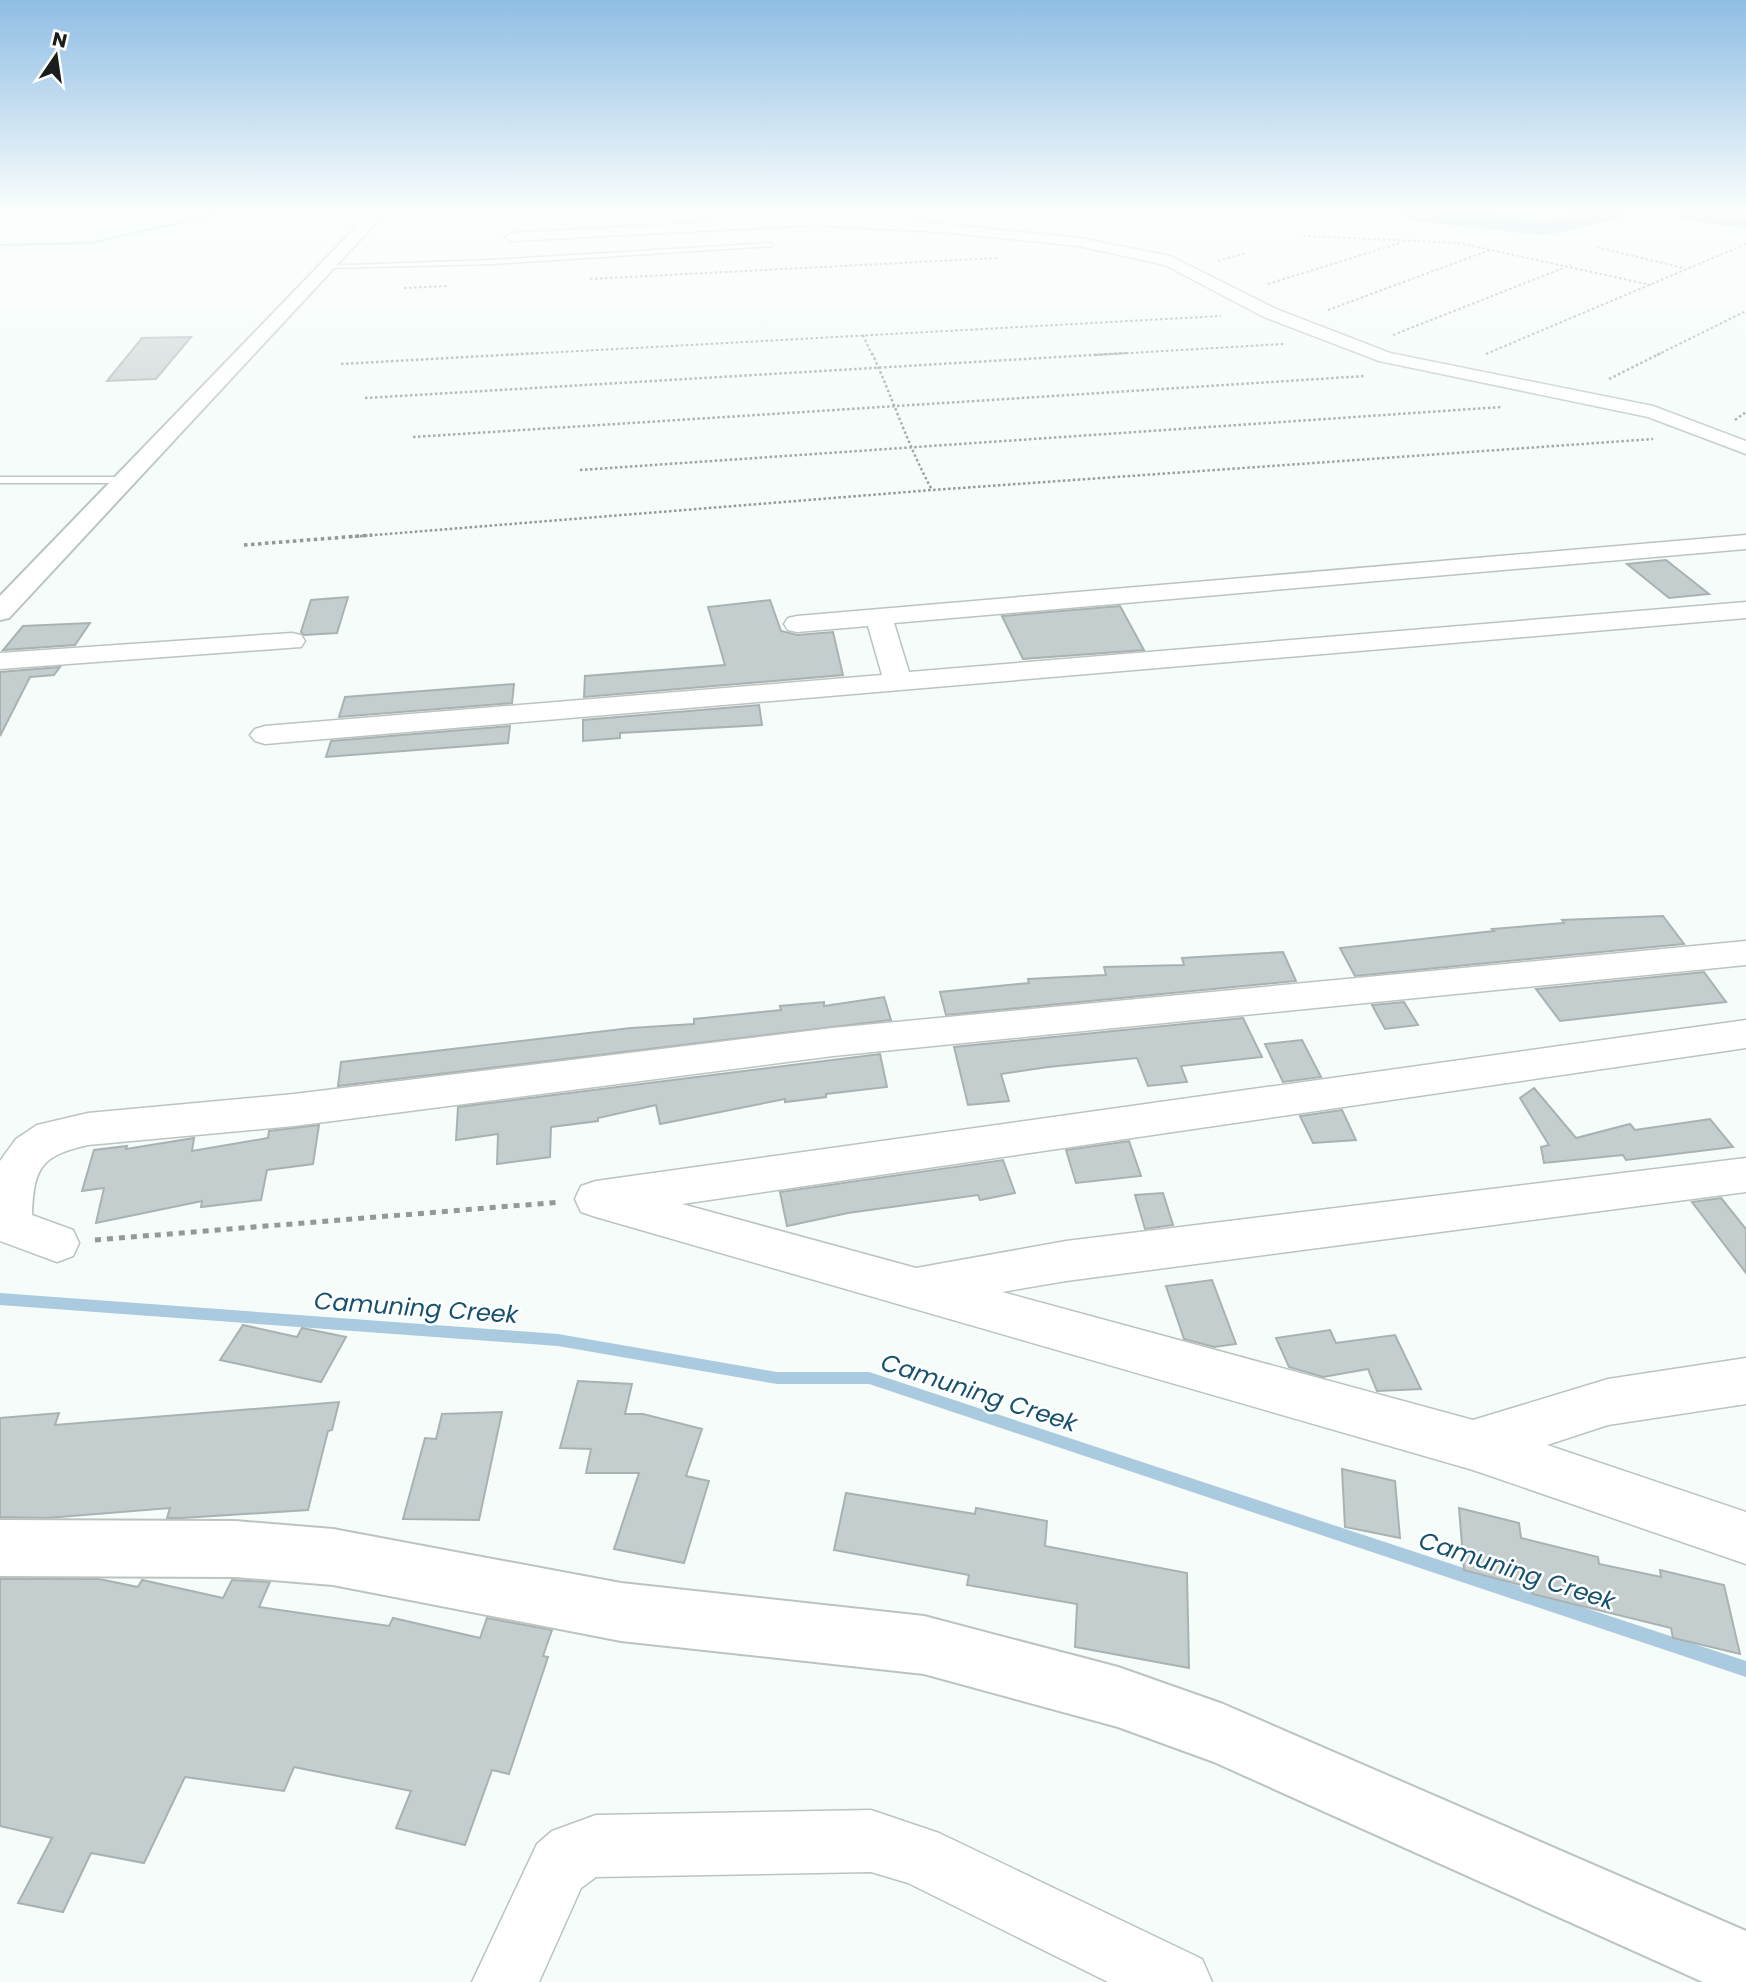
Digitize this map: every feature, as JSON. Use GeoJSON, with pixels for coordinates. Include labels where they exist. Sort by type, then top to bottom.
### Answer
{"type":"FeatureCollection","features":[{"type":"Feature","properties":{"kind":"street"},"geometry":{"type":"LineString","coordinates":[[0,612],[288,306]]}},
{"type":"Feature","properties":{"kind":"street"},"geometry":{"type":"LineString","coordinates":[[1258,306],[1358,349],[1444,371],[1653,412],[1746,448]]}},
{"type":"Feature","properties":{"kind":"street"},"geometry":{"type":"LineString","coordinates":[[797,624],[1746,542]]}},
{"type":"Feature","properties":{"kind":"street"},"geometry":{"type":"LineString","coordinates":[[265,735],[1746,610]]}},
{"type":"Feature","properties":{"kind":"street"},"geometry":{"type":"LineString","coordinates":[[879,618],[898,681]]}},
{"type":"Feature","properties":{"kind":"street"},"geometry":{"type":"LineString","coordinates":[[0,661],[292,641]]}},
{"type":"Feature","properties":{"kind":"street"},"geometry":{"type":"LineString","coordinates":[[57,1243],[23,1233],[10,1224],[13,1176],[31,1151],[52,1137],[88,1129],[294,1110],[833,1042],[1746,953]]}},
{"type":"Feature","properties":{"kind":"street"},"geometry":{"type":"LineString","coordinates":[[597,1199],[1746,1034]]}},
{"type":"Feature","properties":{"kind":"street"},"geometry":{"type":"LineString","coordinates":[[911,1288],[1066,1261],[1746,1175]]}},
{"type":"Feature","properties":{"kind":"street"},"geometry":{"type":"LineString","coordinates":[[597,1199],[1473,1445],[1746,1538]]}},
{"type":"Feature","properties":{"kind":"street"},"geometry":{"type":"LineString","coordinates":[[1473,1445],[1608,1402],[1746,1381]]}},
{"type":"Feature","properties":{"kind":"street"},"geometry":{"type":"LineString","coordinates":[[0,1548],[235,1549],[333,1557],[621,1612],[924,1645],[1118,1697],[1223,1735],[1746,1966]]}},
{"type":"Feature","properties":{"kind":"street"},"geometry":{"type":"LineString","coordinates":[[505,1982],[559,1866],[574,1853],[596,1846],[871,1841],[917,1855],[1179,1982]]}},
{"type":"Feature","properties":{"kind":"lane"},"geometry":{"type":"LineString","coordinates":[[0,480],[123,480]]}},
{"type":"Feature","properties":{"kind":"path"},"geometry":{"type":"LineString","coordinates":[[1294,323],[1338,306]]}},
{"type":"Feature","properties":{"kind":"path"},"geometry":{"type":"LineString","coordinates":[[1358,349],[1466,306]]}},
{"type":"Feature","properties":{"kind":"path"},"geometry":{"type":"LineString","coordinates":[[1444,371],[1599,306]]}},
{"type":"Feature","properties":{"kind":"path"},"geometry":{"type":"LineString","coordinates":[[1577,395],[1746,311]]}},
{"type":"Feature","properties":{"kind":"path"},"geometry":{"type":"LineString","coordinates":[[341,364],[1269,313]]}},
{"type":"Feature","properties":{"kind":"path"},"geometry":{"type":"LineString","coordinates":[[863,335],[896,405],[909,448],[932,490]]}},
{"type":"Feature","properties":{"kind":"path"},"geometry":{"type":"LineString","coordinates":[[365,398],[1337,341]]}},
{"type":"Feature","properties":{"kind":"path"},"geometry":{"type":"LineString","coordinates":[[413,437],[1376,376]]}},
{"type":"Feature","properties":{"kind":"path"},"geometry":{"type":"LineString","coordinates":[[580,470],[1503,407]]}},
{"type":"Feature","properties":{"kind":"path"},"geometry":{"type":"LineString","coordinates":[[244,545],[932,490],[1711,435]]}},
{"type":"Feature","properties":{"kind":"path"},"geometry":{"type":"LineString","coordinates":[[57,1243],[597,1199]]}},
{"type":"Feature","properties":{"kind":"building"},"geometry":{"type":"Polygon","coordinates":[[[191,337],[156,379],[107,381],[142,338],[191,337]]]}},
{"type":"Feature","properties":{"kind":"building"},"geometry":{"type":"Polygon","coordinates":[[[1666,560],[1709,594],[1669,598],[1627,564],[1666,560]]]}},
{"type":"Feature","properties":{"kind":"building"},"geometry":{"type":"Polygon","coordinates":[[[348,597],[337,633],[304,635],[301,632],[311,600],[348,597]]]}},
{"type":"Feature","properties":{"kind":"building"},"geometry":{"type":"Polygon","coordinates":[[[770,600],[781,631],[797,635],[833,632],[843,675],[584,697],[585,676],[725,665],[708,607],[770,600]]]}},
{"type":"Feature","properties":{"kind":"building"},"geometry":{"type":"Polygon","coordinates":[[[1120,606],[1144,650],[1023,659],[1002,616],[1120,606]]]}},
{"type":"Feature","properties":{"kind":"building"},"geometry":{"type":"Polygon","coordinates":[[[90,623],[75,645],[3,650],[23,626],[90,623]]]}},
{"type":"Feature","properties":{"kind":"building"},"geometry":{"type":"Polygon","coordinates":[[[60,667],[54,675],[30,677],[0,736],[0,672],[60,667]]]}},
{"type":"Feature","properties":{"kind":"building"},"geometry":{"type":"Polygon","coordinates":[[[514,684],[512,703],[339,717],[345,697],[514,684]]]}},
{"type":"Feature","properties":{"kind":"building"},"geometry":{"type":"Polygon","coordinates":[[[759,705],[762,725],[620,733],[620,738],[583,741],[583,720],[759,705]]]}},
{"type":"Feature","properties":{"kind":"building"},"geometry":{"type":"Polygon","coordinates":[[[510,726],[508,743],[326,757],[331,741],[510,726]]]}},
{"type":"Feature","properties":{"kind":"building"},"geometry":{"type":"Polygon","coordinates":[[[1663,916],[1684,944],[1355,976],[1340,948],[1564,923],[1562,920],[1663,916]]]}},
{"type":"Feature","properties":{"kind":"building"},"geometry":{"type":"Polygon","coordinates":[[[1283,952],[1296,981],[946,1015],[940,992],[1029,983],[1028,979],[1106,975],[1104,967],[1184,965],[1182,958],[1283,952]]]}},
{"type":"Feature","properties":{"kind":"building"},"geometry":{"type":"Polygon","coordinates":[[[1704,972],[1726,1002],[1560,1021],[1536,989],[1704,972]]]}},
{"type":"Feature","properties":{"kind":"building"},"geometry":{"type":"Polygon","coordinates":[[[884,997],[891,1020],[338,1086],[341,1062],[631,1028],[694,1024],[694,1019],[781,1010],[780,1006],[824,1002],[824,1006],[884,997]]]}},
{"type":"Feature","properties":{"kind":"building"},"geometry":{"type":"Polygon","coordinates":[[[1404,1002],[1418,1025],[1385,1029],[1372,1005],[1404,1002]]]}},
{"type":"Feature","properties":{"kind":"building"},"geometry":{"type":"Polygon","coordinates":[[[1243,1018],[1262,1057],[1181,1066],[1187,1082],[1148,1086],[1137,1058],[1001,1074],[1009,1101],[968,1105],[954,1047],[1243,1018]]]}},
{"type":"Feature","properties":{"kind":"building"},"geometry":{"type":"Polygon","coordinates":[[[1302,1040],[1321,1077],[1283,1082],[1265,1044],[1302,1040]]]}},
{"type":"Feature","properties":{"kind":"building"},"geometry":{"type":"Polygon","coordinates":[[[880,1054],[887,1087],[785,1102],[785,1099],[660,1124],[656,1105],[598,1118],[598,1121],[551,1127],[550,1157],[497,1164],[498,1134],[456,1140],[458,1107],[880,1054]]]}},
{"type":"Feature","properties":{"kind":"building"},"geometry":{"type":"Polygon","coordinates":[[[1534,1088],[1576,1138],[1630,1124],[1635,1130],[1710,1119],[1733,1147],[1626,1160],[1623,1155],[1544,1163],[1541,1147],[1549,1145],[1520,1098],[1534,1088]]]}},
{"type":"Feature","properties":{"kind":"building"},"geometry":{"type":"Polygon","coordinates":[[[1342,1110],[1356,1140],[1313,1143],[1300,1116],[1342,1110]]]}},
{"type":"Feature","properties":{"kind":"building"},"geometry":{"type":"Polygon","coordinates":[[[319,1125],[313,1164],[267,1170],[261,1200],[201,1207],[202,1201],[96,1223],[104,1188],[82,1191],[94,1150],[127,1146],[126,1149],[194,1138],[192,1151],[268,1138],[269,1131],[319,1125]]]}},
{"type":"Feature","properties":{"kind":"building"},"geometry":{"type":"Polygon","coordinates":[[[1129,1141],[1141,1176],[1076,1183],[1066,1150],[1129,1141]]]}},
{"type":"Feature","properties":{"kind":"building"},"geometry":{"type":"Polygon","coordinates":[[[1003,1160],[1015,1193],[980,1200],[978,1195],[848,1213],[787,1226],[780,1192],[1003,1160]]]}},
{"type":"Feature","properties":{"kind":"building"},"geometry":{"type":"Polygon","coordinates":[[[1163,1193],[1173,1225],[1145,1229],[1135,1195],[1163,1193]]]}},
{"type":"Feature","properties":{"kind":"building"},"geometry":{"type":"Polygon","coordinates":[[[1721,1198],[1746,1229],[1746,1273],[1692,1202],[1721,1198]]]}},
{"type":"Feature","properties":{"kind":"building"},"geometry":{"type":"Polygon","coordinates":[[[1212,1280],[1236,1344],[1214,1347],[1184,1339],[1166,1286],[1212,1280]]]}},
{"type":"Feature","properties":{"kind":"building"},"geometry":{"type":"Polygon","coordinates":[[[243,1325],[297,1337],[302,1328],[346,1337],[321,1382],[220,1360],[243,1325]]]}},
{"type":"Feature","properties":{"kind":"building"},"geometry":{"type":"Polygon","coordinates":[[[1330,1330],[1336,1343],[1395,1335],[1421,1389],[1377,1391],[1368,1369],[1323,1377],[1289,1367],[1276,1338],[1330,1330]]]}},
{"type":"Feature","properties":{"kind":"building"},"geometry":{"type":"Polygon","coordinates":[[[578,1381],[632,1384],[625,1414],[643,1414],[702,1429],[686,1476],[709,1481],[684,1563],[614,1549],[639,1473],[586,1473],[591,1449],[560,1448],[578,1381]]]}},
{"type":"Feature","properties":{"kind":"building"},"geometry":{"type":"Polygon","coordinates":[[[339,1402],[332,1430],[328,1431],[308,1510],[167,1518],[170,1508],[47,1518],[0,1517],[0,1418],[59,1413],[55,1425],[339,1402]]]}},
{"type":"Feature","properties":{"kind":"building"},"geometry":{"type":"Polygon","coordinates":[[[502,1412],[479,1520],[403,1519],[425,1438],[436,1439],[442,1414],[502,1412]]]}},
{"type":"Feature","properties":{"kind":"building"},"geometry":{"type":"Polygon","coordinates":[[[1342,1469],[1395,1481],[1400,1538],[1345,1527],[1342,1469]]]}},
{"type":"Feature","properties":{"kind":"building"},"geometry":{"type":"Polygon","coordinates":[[[846,1493],[975,1514],[976,1508],[1047,1521],[1045,1546],[1187,1573],[1189,1668],[1075,1647],[1077,1604],[967,1585],[969,1575],[834,1550],[846,1493]]]}},
{"type":"Feature","properties":{"kind":"building"},"geometry":{"type":"Polygon","coordinates":[[[1459,1508],[1519,1523],[1521,1538],[1598,1557],[1599,1564],[1661,1577],[1660,1570],[1724,1585],[1740,1654],[1673,1638],[1671,1628],[1533,1594],[1532,1588],[1464,1570],[1459,1508]]]}},
{"type":"Feature","properties":{"kind":"building"},"geometry":{"type":"Polygon","coordinates":[[[0,1579],[99,1579],[138,1587],[142,1580],[223,1598],[232,1580],[270,1582],[259,1607],[389,1626],[393,1618],[480,1638],[487,1618],[552,1630],[543,1656],[548,1657],[509,1774],[492,1770],[465,1845],[396,1828],[411,1791],[294,1767],[284,1791],[185,1777],[144,1863],[91,1853],[63,1912],[18,1903],[52,1838],[0,1826],[0,1579]]]}},
{"type":"Feature","properties":{"kind":"waterway","name":"Camuning Creek"},"geometry":{"type":"LineString","coordinates":[[0,1299],[558,1340],[777,1378],[869,1378],[1746,1669]]}}]}
